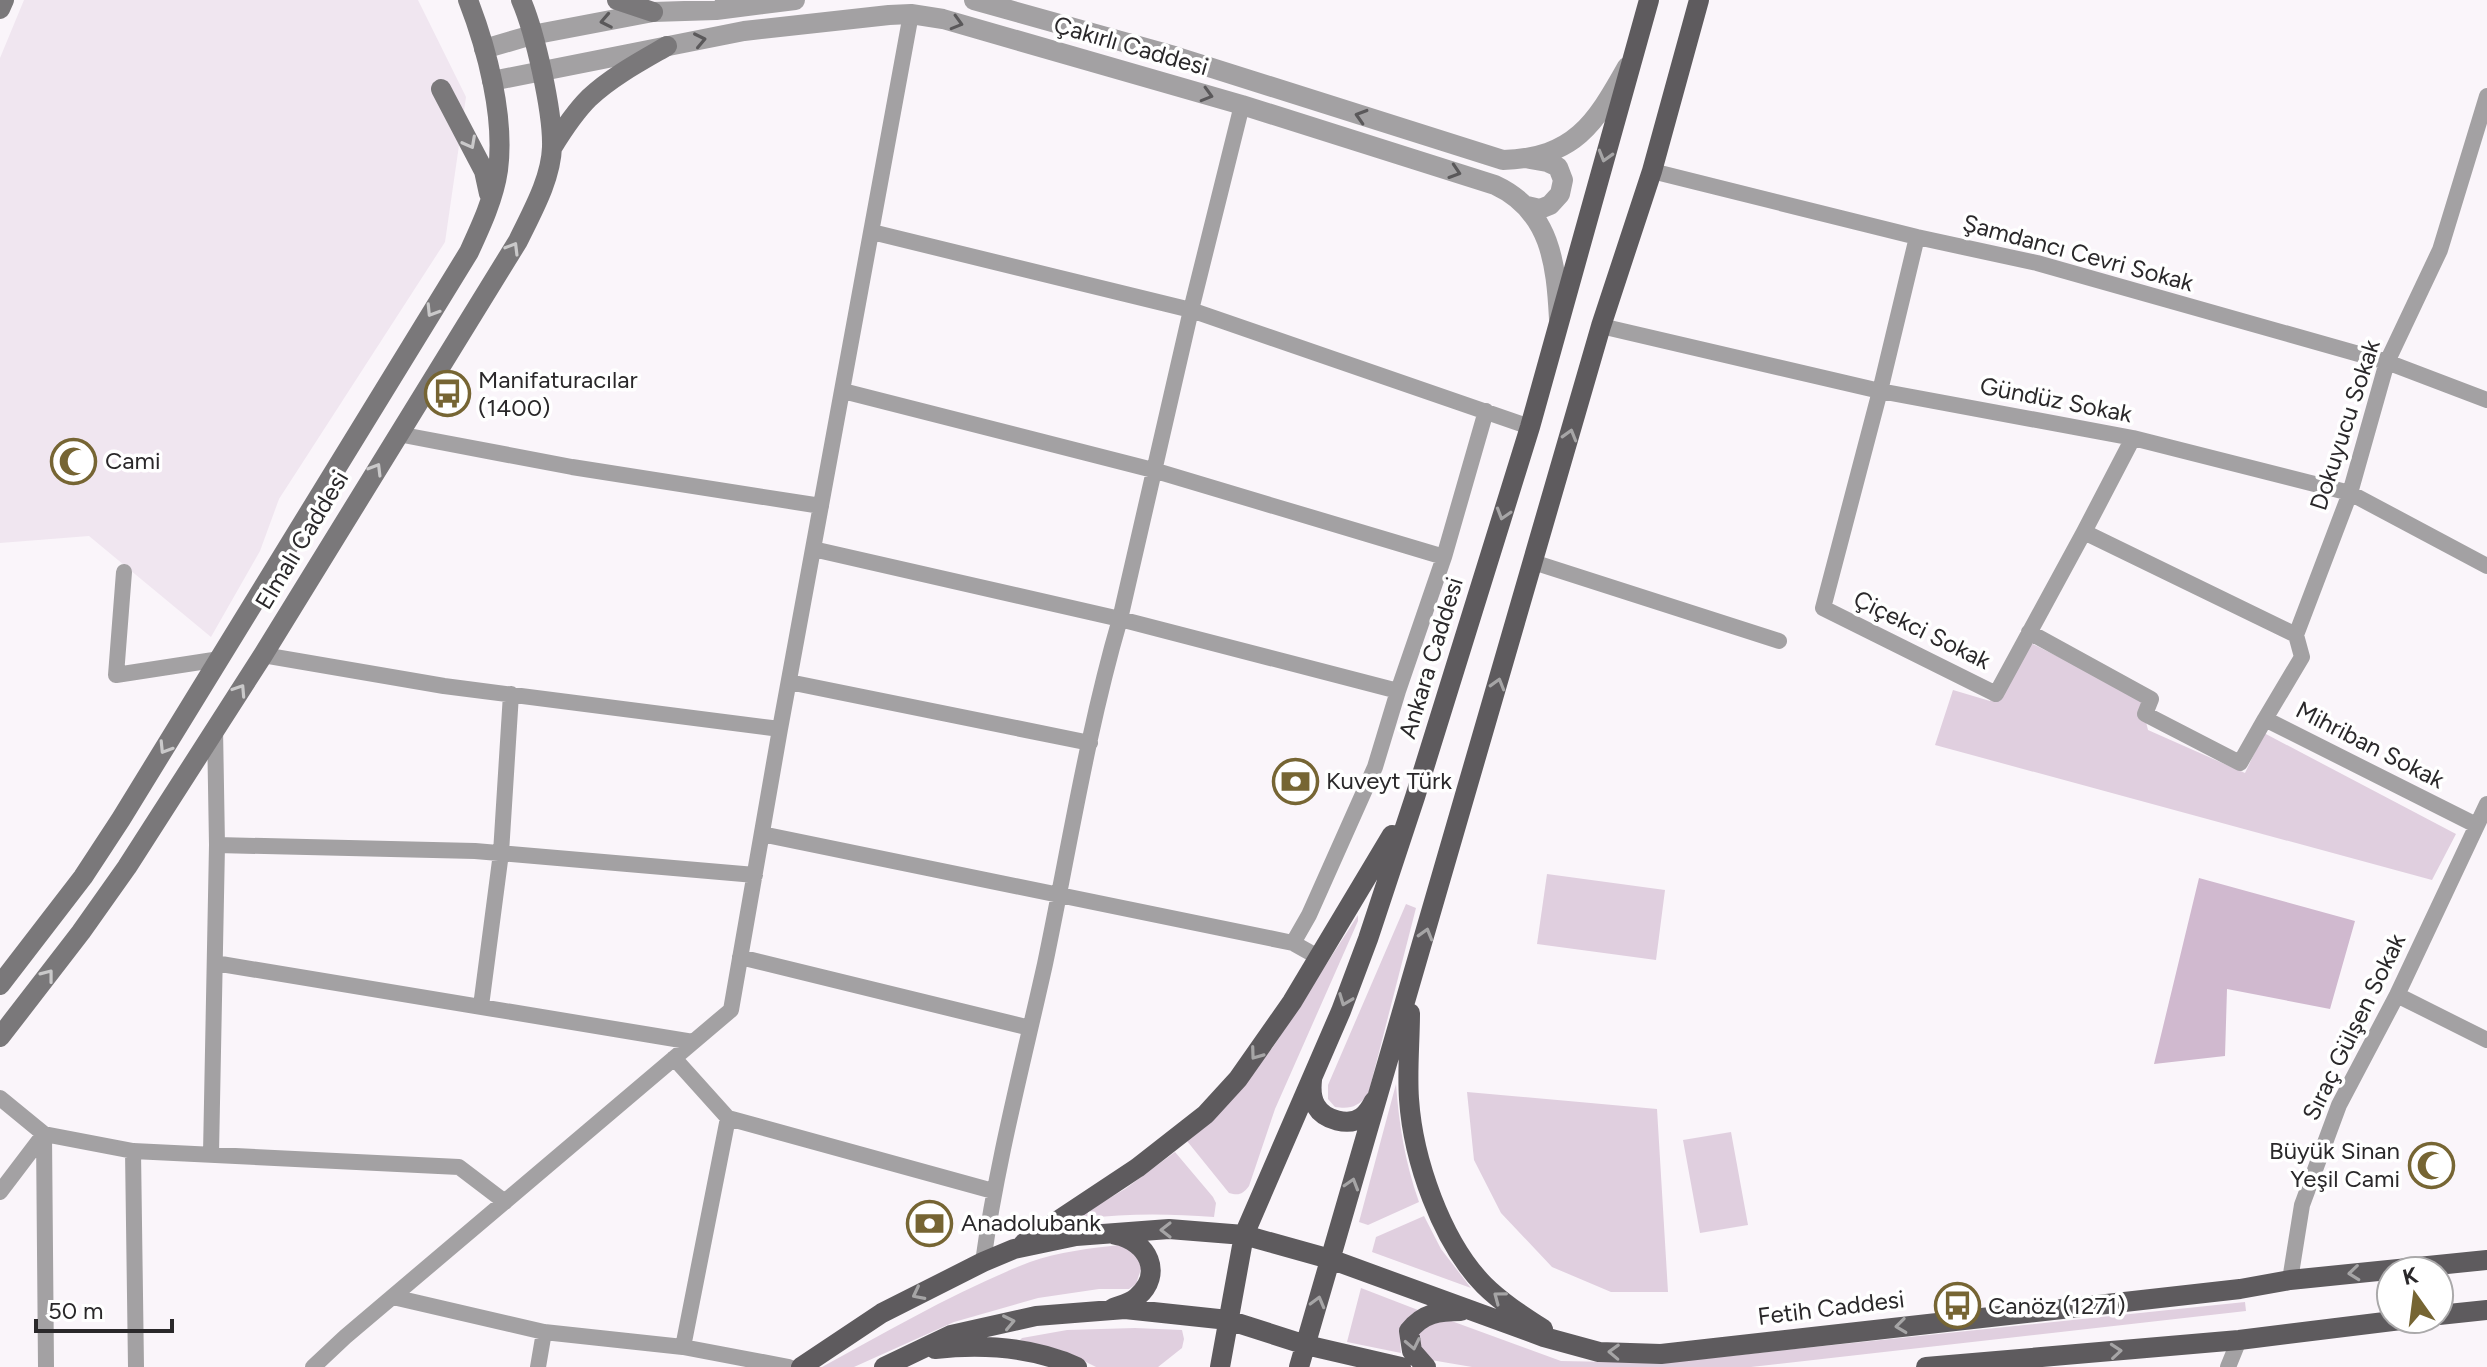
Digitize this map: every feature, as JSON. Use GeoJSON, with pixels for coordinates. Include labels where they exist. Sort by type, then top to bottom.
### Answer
{"type":"FeatureCollection","features":[{"type":"Feature","properties":{"kind":"main road"},"geometry":{"type":"LineString","coordinates":[[0,9],[4,0]]}},
{"type":"Feature","properties":{"kind":"main road"},"geometry":{"type":"LineString","coordinates":[[461,0],[477,23]]}},
{"type":"Feature","properties":{"kind":"main road"},"geometry":{"type":"LineString","coordinates":[[468,0],[484,49]]}},
{"type":"Feature","properties":{"kind":"main road"},"geometry":{"type":"LineString","coordinates":[[521,0],[532,35]]}},
{"type":"Feature","properties":{"kind":"main road"},"geometry":{"type":"LineString","coordinates":[[617,0],[653,12]]}},
{"type":"Feature","properties":{"kind":"main road","name":"Ankara Caddesi"},"geometry":{"type":"LineString","coordinates":[[1220,1367],[1244,1235],[1341,1011],[1415,797],[1530,427],[1649,0]]}},
{"type":"Feature","properties":{"kind":"main road"},"geometry":{"type":"LineString","coordinates":[[1299,1367],[1601,326],[1652,171],[1699,0]]}},
{"type":"Feature","properties":{"kind":"main road","name":"Elmalı Caddesi"},"geometry":{"type":"LineString","coordinates":[[0,1037],[127,867],[263,655],[518,241],[540,192],[552,148],[541,72],[532,35]]}},
{"type":"Feature","properties":{"kind":"main road"},"geometry":{"type":"LineString","coordinates":[[552,148],[590,97],[667,46]]}},
{"type":"Feature","properties":{"kind":"main road","name":"Elmalı Caddesi"},"geometry":{"type":"LineString","coordinates":[[0,985],[96,857],[469,252],[490,200],[498,170],[492,81],[484,49]]}},
{"type":"Feature","properties":{"kind":"main road"},"geometry":{"type":"LineString","coordinates":[[441,89],[484,171],[490,200]]}},
{"type":"Feature","properties":{"kind":"main road"},"geometry":{"type":"LineString","coordinates":[[801,1367],[882,1313],[1014,1249],[1137,1168],[1206,1114],[1238,1079],[1292,1002],[1415,797]]}},
{"type":"Feature","properties":{"kind":"main road"},"geometry":{"type":"LineString","coordinates":[[1411,984],[1409,1100],[1423,1172],[1445,1227],[1467,1265],[1485,1286],[1563,1342]]}},
{"type":"Feature","properties":{"kind":"main road"},"geometry":{"type":"LineString","coordinates":[[1313,1072],[1311,1091],[1315,1105],[1324,1115],[1339,1121],[1353,1122],[1364,1116],[1379,1095]]}},
{"type":"Feature","properties":{"kind":"main road","name":"Fetih Caddesi"},"geometry":{"type":"LineString","coordinates":[[1014,1249],[1076,1236],[1169,1229],[1244,1235],[1330,1259],[1563,1342],[1599,1352],[1661,1354],[2240,1289],[2290,1280],[2487,1260]]}},
{"type":"Feature","properties":{"kind":"main road"},"geometry":{"type":"LineString","coordinates":[[1104,1233],[1135,1241],[1144,1249],[1150,1262],[1151,1275],[1145,1289],[1135,1300],[1106,1311]]}},
{"type":"Feature","properties":{"kind":"main road"},"geometry":{"type":"LineString","coordinates":[[884,1367],[951,1335],[1036,1316],[1125,1309],[1228,1320],[1306,1345],[1401,1367]]}},
{"type":"Feature","properties":{"kind":"main road"},"geometry":{"type":"LineString","coordinates":[[2455,1313],[2487,1310]]}},
{"type":"Feature","properties":{"kind":"main road"},"geometry":{"type":"LineString","coordinates":[[1426,1367],[1417,1359],[1409,1342],[1409,1331],[1415,1323],[1437,1312],[1473,1311]]}},
{"type":"Feature","properties":{"kind":"main road"},"geometry":{"type":"LineString","coordinates":[[1926,1367],[2239,1340],[2375,1323]]}},
{"type":"Feature","properties":{"kind":"main road"},"geometry":{"type":"LineString","coordinates":[[915,1351],[947,1347],[1016,1348],[1058,1358],[1077,1367]]}},
{"type":"Feature","properties":{"kind":"street"},"geometry":{"type":"LineString","coordinates":[[484,49],[532,35],[653,12],[716,10],[795,0]]}},
{"type":"Feature","properties":{"kind":"street","name":"Çakırlı Caddesi"},"geometry":{"type":"LineString","coordinates":[[974,0],[1174,56],[1503,160],[1530,159],[1558,148],[1585,131],[1603,109],[1634,53]]}},
{"type":"Feature","properties":{"kind":"street"},"geometry":{"type":"LineString","coordinates":[[313,1367],[731,1010],[911,14]]}},
{"type":"Feature","properties":{"kind":"street","name":"Çakırlı Caddesi"},"geometry":{"type":"LineString","coordinates":[[492,81],[744,31],[889,15],[911,14],[943,19],[1242,105],[1515,194],[1540,224],[1551,255],[1559,321]]}},
{"type":"Feature","properties":{"kind":"street","name":"Dokuyucu Sokak"},"geometry":{"type":"LineString","coordinates":[[2265,719],[2302,657],[2296,635],[2350,493],[2387,362],[2440,250],[2487,96]]}},
{"type":"Feature","properties":{"kind":"street"},"geometry":{"type":"LineString","coordinates":[[983,1262],[993,1191],[1106,668],[1242,105]]}},
{"type":"Feature","properties":{"kind":"street"},"geometry":{"type":"LineString","coordinates":[[1527,206],[1540,209],[1550,205],[1560,194],[1563,180],[1558,167],[1530,159]]}},
{"type":"Feature","properties":{"kind":"street","name":"Şamdancı Cevri Sokak"},"geometry":{"type":"LineString","coordinates":[[1652,171],[1917,237],[2037,263],[2387,362],[2487,400]]}},
{"type":"Feature","properties":{"kind":"street"},"geometry":{"type":"LineString","coordinates":[[872,232],[1191,310],[1530,427]]}},
{"type":"Feature","properties":{"kind":"street","name":"Çiçekci Sokak"},"geometry":{"type":"LineString","coordinates":[[1917,237],[1823,608],[1996,694],[2133,438]]}},
{"type":"Feature","properties":{"kind":"street","name":"Gündüz Sokak"},"geometry":{"type":"LineString","coordinates":[[1601,326],[1880,391],[2133,438],[2350,493],[2487,566]]}},
{"type":"Feature","properties":{"kind":"street"},"geometry":{"type":"LineString","coordinates":[[843,391],[1153,470],[1444,557]]}},
{"type":"Feature","properties":{"kind":"street"},"geometry":{"type":"LineString","coordinates":[[1293,943],[1309,915],[1375,767],[1444,557],[1486,411]]}},
{"type":"Feature","properties":{"kind":"street"},"geometry":{"type":"LineString","coordinates":[[398,434],[572,467],[821,506]]}},
{"type":"Feature","properties":{"kind":"street"},"geometry":{"type":"LineString","coordinates":[[2084,532],[2296,635]]}},
{"type":"Feature","properties":{"kind":"street"},"geometry":{"type":"LineString","coordinates":[[813,549],[1120,619],[1398,691]]}},
{"type":"Feature","properties":{"kind":"street"},"geometry":{"type":"LineString","coordinates":[[1533,562],[1779,641]]}},
{"type":"Feature","properties":{"kind":"street"},"geometry":{"type":"LineString","coordinates":[[124,572],[116,675],[220,659]]}},
{"type":"Feature","properties":{"kind":"street","name":"Mihriban Sokak"},"geometry":{"type":"LineString","coordinates":[[2029,632],[2151,699],[2145,714],[2240,763],[2265,719],[2476,825]]}},
{"type":"Feature","properties":{"kind":"street"},"geometry":{"type":"LineString","coordinates":[[263,655],[444,686],[780,729]]}},
{"type":"Feature","properties":{"kind":"street"},"geometry":{"type":"LineString","coordinates":[[789,682],[1090,743]]}},
{"type":"Feature","properties":{"kind":"street"},"geometry":{"type":"LineString","coordinates":[[481,1006],[501,853],[511,694]]}},
{"type":"Feature","properties":{"kind":"street"},"geometry":{"type":"LineString","coordinates":[[211,1154],[217,845],[215,728]]}},
{"type":"Feature","properties":{"kind":"street","name":"Sıraç Gülşen Sokak"},"geometry":{"type":"LineString","coordinates":[[2290,1280],[2295,1239],[2311,1175],[2339,1105],[2397,995],[2487,804]]}},
{"type":"Feature","properties":{"kind":"street"},"geometry":{"type":"LineString","coordinates":[[762,834],[1293,943],[1318,957]]}},
{"type":"Feature","properties":{"kind":"street"},"geometry":{"type":"LineString","coordinates":[[217,845],[501,853],[755,875]]}},
{"type":"Feature","properties":{"kind":"street"},"geometry":{"type":"LineString","coordinates":[[740,957],[1030,1028]]}},
{"type":"Feature","properties":{"kind":"street"},"geometry":{"type":"LineString","coordinates":[[215,963],[693,1042]]}},
{"type":"Feature","properties":{"kind":"street"},"geometry":{"type":"LineString","coordinates":[[2397,995],[2487,1040]]}},
{"type":"Feature","properties":{"kind":"street"},"geometry":{"type":"LineString","coordinates":[[674,1058],[728,1118],[993,1191]]}},
{"type":"Feature","properties":{"kind":"street"},"geometry":{"type":"LineString","coordinates":[[0,1098],[44,1134],[133,1151],[459,1167],[505,1202]]}},
{"type":"Feature","properties":{"kind":"street"},"geometry":{"type":"LineString","coordinates":[[683,1347],[728,1118]]}},
{"type":"Feature","properties":{"kind":"street"},"geometry":{"type":"LineString","coordinates":[[0,1192],[44,1134]]}},
{"type":"Feature","properties":{"kind":"street"},"geometry":{"type":"LineString","coordinates":[[44,1134],[46,1367]]}},
{"type":"Feature","properties":{"kind":"street"},"geometry":{"type":"LineString","coordinates":[[133,1151],[136,1367]]}},
{"type":"Feature","properties":{"kind":"street"},"geometry":{"type":"LineString","coordinates":[[393,1297],[544,1332],[683,1347],[789,1367]]}},
{"type":"Feature","properties":{"kind":"street"},"geometry":{"type":"LineString","coordinates":[[538,1367],[544,1332]]}},
{"type":"Feature","properties":{"kind":"street"},"geometry":{"type":"LineString","coordinates":[[2228,1367],[2239,1340]]}},
{"type":"Feature","properties":{"kind":"shaded area"},"geometry":{"type":"Polygon","coordinates":[[[24,0],[418,0],[466,97],[445,242],[279,499],[260,551],[211,637],[89,536],[0,543],[0,58],[24,0]]]}},
{"type":"Feature","properties":{"kind":"shaded area"},"geometry":{"type":"Polygon","coordinates":[[[2027,641],[2140,698],[2148,730],[2245,773],[2264,733],[2456,834],[2432,880],[1935,745],[1953,690],[1990,701],[2027,641]]]}},
{"type":"Feature","properties":{"kind":"shaded area"},"geometry":{"type":"Polygon","coordinates":[[[1547,874],[1665,890],[1656,960],[1537,944],[1547,874]]]}},
{"type":"Feature","properties":{"kind":"shaded area"},"geometry":{"type":"Polygon","coordinates":[[[2199,878],[2355,921],[2330,1009],[2227,989],[2225,1056],[2154,1064],[2199,878]]]}},
{"type":"Feature","properties":{"kind":"shaded area"},"geometry":{"type":"Polygon","coordinates":[[[1406,904],[1416,908],[1368,1095],[1353,1106],[1335,1107],[1328,1099],[1328,1085],[1406,904]]]}},
{"type":"Feature","properties":{"kind":"shaded area"},"geometry":{"type":"Polygon","coordinates":[[[1358,915],[1275,1109],[1249,1186],[1240,1194],[1229,1193],[1187,1141],[1242,1086],[1273,1047],[1358,915]]]}},
{"type":"Feature","properties":{"kind":"shaded area"},"geometry":{"type":"Polygon","coordinates":[[[1396,1084],[1403,1143],[1419,1202],[1368,1225],[1359,1222],[1396,1084]]]}},
{"type":"Feature","properties":{"kind":"shaded area"},"geometry":{"type":"Polygon","coordinates":[[[1467,1092],[1657,1109],[1668,1292],[1611,1292],[1552,1267],[1501,1213],[1474,1160],[1467,1092]]]}},
{"type":"Feature","properties":{"kind":"shaded area"},"geometry":{"type":"Polygon","coordinates":[[[1731,1132],[1748,1225],[1700,1233],[1683,1140],[1731,1132]]]}},
{"type":"Feature","properties":{"kind":"shaded area"},"geometry":{"type":"Polygon","coordinates":[[[1175,1152],[1213,1197],[1216,1203],[1214,1217],[1149,1215],[1084,1219],[1082,1214],[1125,1189],[1175,1152]]]}},
{"type":"Feature","properties":{"kind":"shaded area"},"geometry":{"type":"Polygon","coordinates":[[[1424,1216],[1441,1249],[1471,1288],[1372,1252],[1376,1237],[1424,1216]]]}},
{"type":"Feature","properties":{"kind":"shaded area"},"geometry":{"type":"Polygon","coordinates":[[[1120,1245],[1133,1249],[1142,1266],[1136,1284],[1129,1289],[1099,1289],[1038,1298],[954,1322],[854,1367],[822,1367],[1003,1273],[1063,1253],[1120,1245]]]}},
{"type":"Feature","properties":{"kind":"shaded area"},"geometry":{"type":"Polygon","coordinates":[[[1361,1288],[1418,1310],[1402,1329],[1401,1353],[1347,1342],[1361,1288]]]}},
{"type":"Feature","properties":{"kind":"shaded area"},"geometry":{"type":"Polygon","coordinates":[[[2245,1302],[2246,1311],[1751,1367],[1472,1367],[1431,1360],[1420,1352],[1419,1334],[1425,1324],[1446,1319],[1561,1361],[1662,1363],[2245,1302]]]}},
{"type":"Feature","properties":{"kind":"shaded area"},"geometry":{"type":"Polygon","coordinates":[[[1067,1330],[1182,1330],[1182,1348],[1158,1367],[1096,1367],[1064,1351],[1020,1340],[1067,1330]]]}},
{"type":"Feature","properties":{"kind":"place","name":"Manifaturacılar (1400)"},"geometry":{"type":"Point","coordinates":[447,394]}},
{"type":"Feature","properties":{"kind":"place","name":"Cami"},"geometry":{"type":"Point","coordinates":[74,461]}},
{"type":"Feature","properties":{"kind":"place","name":"Kuveyt Türk"},"geometry":{"type":"Point","coordinates":[1295,781]}},
{"type":"Feature","properties":{"kind":"place","name":"Büyük Sinan Yeşil Cami"},"geometry":{"type":"Point","coordinates":[2431,1165]}},
{"type":"Feature","properties":{"kind":"place","name":"Anadolubank"},"geometry":{"type":"Point","coordinates":[930,1223]}},
{"type":"Feature","properties":{"kind":"place","name":"Canöz (1271)"},"geometry":{"type":"Point","coordinates":[1957,1306]}}]}
